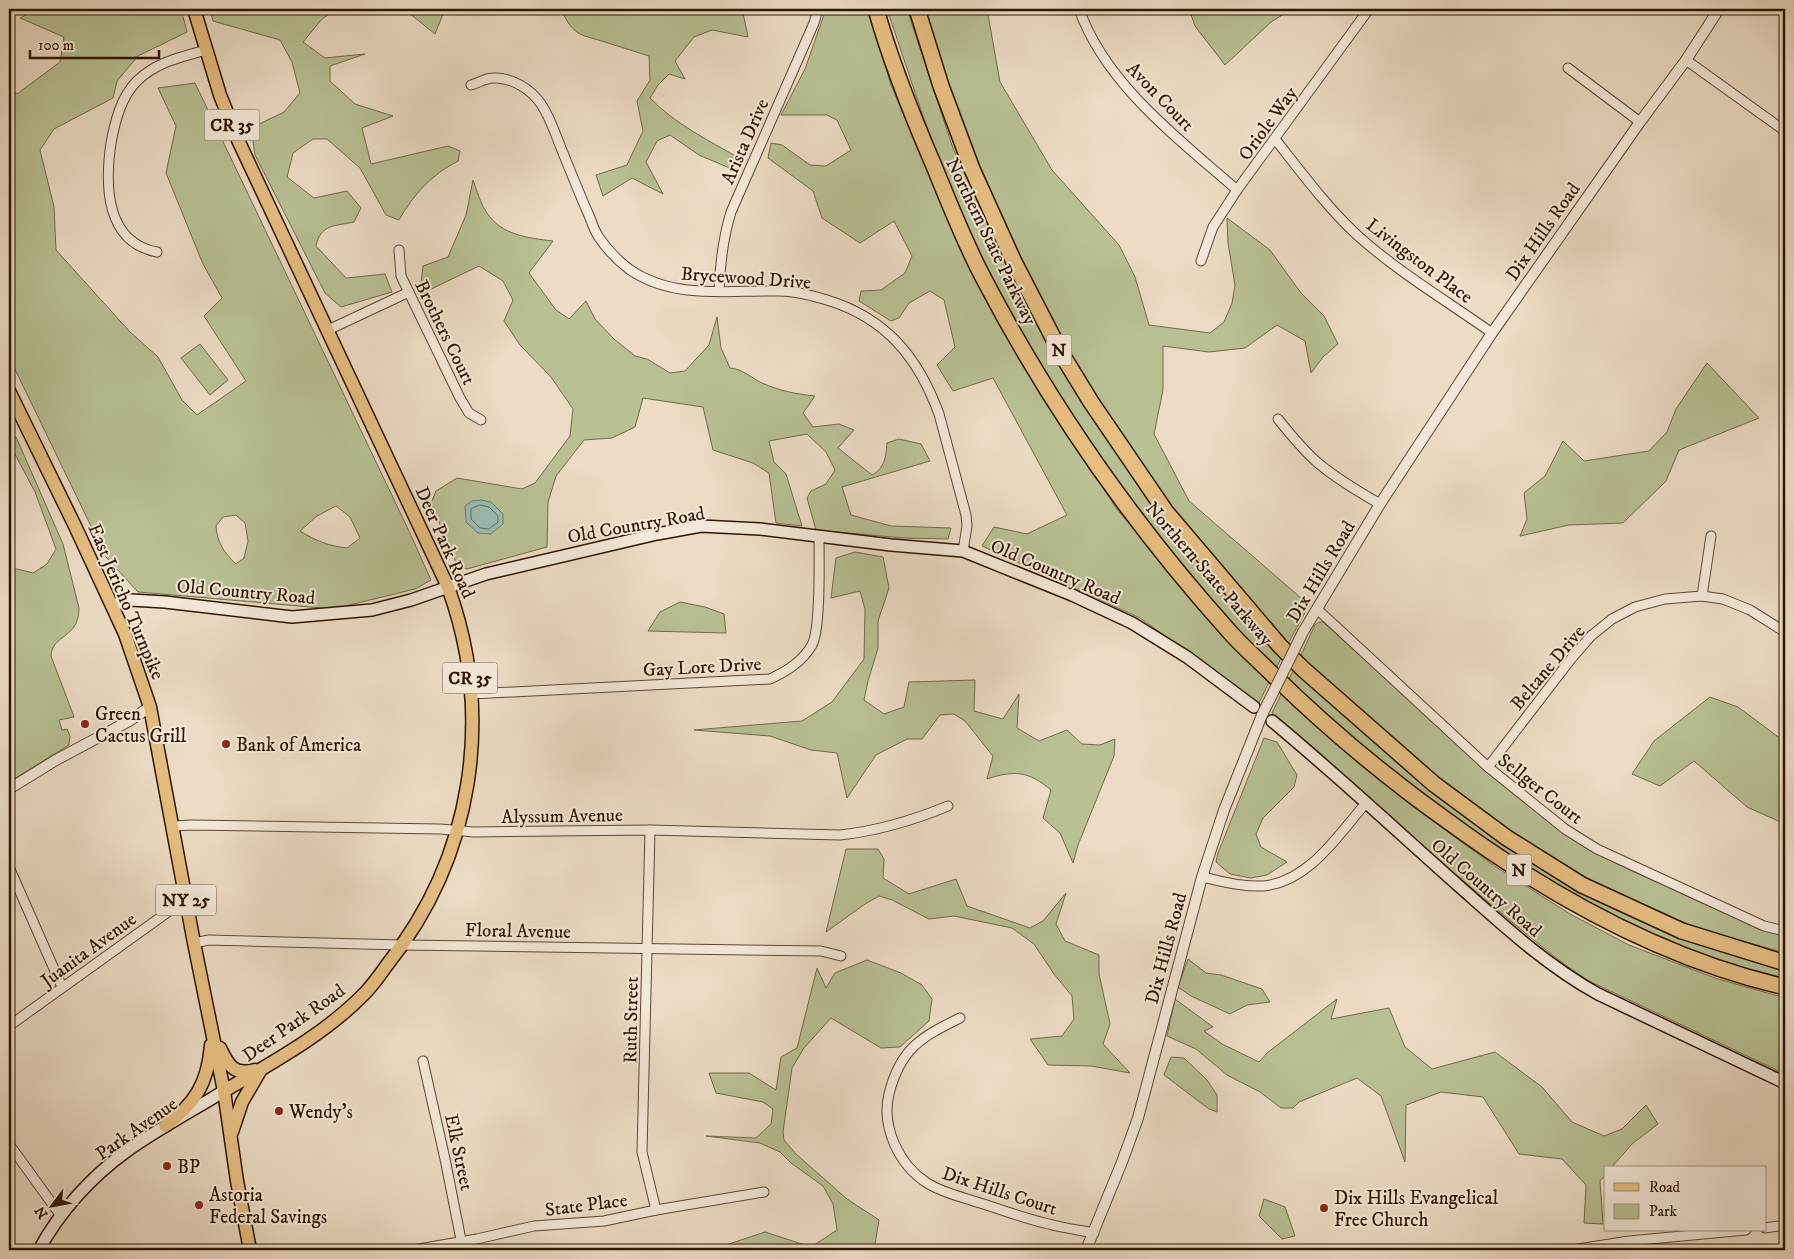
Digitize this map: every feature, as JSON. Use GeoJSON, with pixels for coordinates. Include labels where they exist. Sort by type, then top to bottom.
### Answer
{"type":"FeatureCollection","features":[{"type":"Feature","properties":{"kind":"highway","name":"Northern State Parkway"},"geometry":{"type":"LineString","coordinates":[[876,9],[909,107],[955,218],[984,279],[1017,339],[1054,402],[1096,467],[1169,561],[1230,632],[1289,691],[1344,741],[1401,788],[1530,877],[1605,921],[1641,938],[1696,960],[1758,981],[1785,987]]}},
{"type":"Feature","properties":{"kind":"highway","name":"Northern State Parkway"},"geometry":{"type":"LineString","coordinates":[[917,9],[941,86],[972,169],[1014,262],[1061,353],[1091,402],[1166,512],[1280,646],[1303,669],[1434,784],[1516,843],[1582,885],[1682,930],[1785,963]]}},
{"type":"Feature","properties":{"kind":"main road","name":"Deer Park Road"},"geometry":{"type":"LineString","coordinates":[[194,9],[220,95],[238,140],[448,587],[468,659],[472,694],[469,771],[458,830],[438,884],[425,910],[403,945],[362,996],[339,1018],[224,1091]]}},
{"type":"Feature","properties":{"kind":"main road","name":"East Jericho Turnpike"},"geometry":{"type":"LineString","coordinates":[[9,391],[112,605],[128,643],[150,707],[224,1091],[250,1250]]}},
{"type":"Feature","properties":{"kind":"main road","name":"Old Country Road"},"geometry":{"type":"LineString","coordinates":[[112,605],[131,600],[292,617],[324,616],[393,606],[486,574],[657,534],[701,526],[760,529],[891,545],[963,551],[1090,603],[1132,623],[1187,657],[1254,707]]}},
{"type":"Feature","properties":{"kind":"main road","name":"Old Country Road"},"geometry":{"type":"LineString","coordinates":[[1272,721],[1520,940],[1572,980],[1785,1083]]}},
{"type":"Feature","properties":{"kind":"main road"},"geometry":{"type":"LineString","coordinates":[[212,1030],[226,1060],[233,1068],[242,1072],[249,1072],[262,1068]]}},
{"type":"Feature","properties":{"kind":"main road"},"geometry":{"type":"LineString","coordinates":[[165,1126],[190,1105],[200,1089],[210,1060],[212,1030]]}},
{"type":"Feature","properties":{"kind":"main road"},"geometry":{"type":"LineString","coordinates":[[231,1136],[242,1102],[262,1068]]}},
{"type":"Feature","properties":{"kind":"main road","name":"Park Avenue"},"geometry":{"type":"LineString","coordinates":[[39,1250],[61,1216],[108,1166],[126,1151],[224,1091]]}},
{"type":"Feature","properties":{"kind":"street","name":"Arista Drive"},"geometry":{"type":"LineString","coordinates":[[718,292],[725,230],[731,212],[814,23],[818,9]]}},
{"type":"Feature","properties":{"kind":"street","name":"Avon Court"},"geometry":{"type":"LineString","coordinates":[[1079,9],[1094,42],[1110,66],[1138,99],[1171,132],[1237,190]]}},
{"type":"Feature","properties":{"kind":"street","name":"Oriole Way"},"geometry":{"type":"LineString","coordinates":[[1201,261],[1213,227],[1237,190],[1369,9]]}},
{"type":"Feature","properties":{"kind":"street","name":"Dix Hills Road"},"geometry":{"type":"LineString","coordinates":[[1086,1250],[1138,1118],[1202,877],[1224,810],[1248,746],[1304,632],[1380,504],[1492,333],[1640,122],[1686,60],[1719,9]]}},
{"type":"Feature","properties":{"kind":"street"},"geometry":{"type":"LineString","coordinates":[[157,252],[145,250],[132,242],[122,231],[114,214],[107,186],[114,123],[123,101],[138,80],[154,67],[206,50]]}},
{"type":"Feature","properties":{"kind":"street"},"geometry":{"type":"LineString","coordinates":[[1686,60],[1785,130]]}},
{"type":"Feature","properties":{"kind":"street"},"geometry":{"type":"LineString","coordinates":[[1568,68],[1640,122]]}},
{"type":"Feature","properties":{"kind":"street","name":"Brycewood Drive"},"geometry":{"type":"LineString","coordinates":[[471,85],[492,78],[509,80],[526,88],[540,102],[550,120],[597,235],[610,253],[628,268],[648,280],[668,288],[690,291],[781,291],[808,294],[837,303],[862,314],[882,327],[897,342],[921,375],[939,414],[966,514],[967,526],[963,551]]}},
{"type":"Feature","properties":{"kind":"street","name":"Livingston Place"},"geometry":{"type":"LineString","coordinates":[[1275,139],[1319,195],[1356,234],[1385,259],[1492,333]]}},
{"type":"Feature","properties":{"kind":"street","name":"Brothers Court"},"geometry":{"type":"LineString","coordinates":[[398,250],[401,276],[460,398],[469,413],[481,420]]}},
{"type":"Feature","properties":{"kind":"street"},"geometry":{"type":"LineString","coordinates":[[328,330],[409,292]]}},
{"type":"Feature","properties":{"kind":"street"},"geometry":{"type":"LineString","coordinates":[[1278,419],[1303,449],[1317,462],[1355,490],[1380,504]]}},
{"type":"Feature","properties":{"kind":"street","name":"Gay Lore Drive"},"geometry":{"type":"LineString","coordinates":[[472,694],[770,679],[789,670],[803,658],[813,643],[816,624],[819,536]]}},
{"type":"Feature","properties":{"kind":"street"},"geometry":{"type":"LineString","coordinates":[[1702,596],[1710,536]]}},
{"type":"Feature","properties":{"kind":"street","name":"Beltane Drive"},"geometry":{"type":"LineString","coordinates":[[1488,767],[1571,659],[1591,636],[1612,619],[1635,607],[1665,599],[1702,596],[1723,600],[1750,610],[1785,632]]}},
{"type":"Feature","properties":{"kind":"street","name":"Sellger Court"},"geometry":{"type":"LineString","coordinates":[[1317,609],[1488,767],[1565,830],[1597,849],[1764,926],[1785,931]]}},
{"type":"Feature","properties":{"kind":"street"},"geometry":{"type":"LineString","coordinates":[[9,789],[56,760],[129,721],[150,707]]}},
{"type":"Feature","properties":{"kind":"street"},"geometry":{"type":"LineString","coordinates":[[1202,877],[1263,886],[1295,876],[1320,856],[1366,803]]}},
{"type":"Feature","properties":{"kind":"street","name":"Alyssum Avenue"},"geometry":{"type":"LineString","coordinates":[[173,826],[220,825],[458,830],[474,832],[650,830],[840,836],[863,833],[948,806]]}},
{"type":"Feature","properties":{"kind":"street","name":"Ruth Street"},"geometry":{"type":"LineString","coordinates":[[650,830],[642,1152],[656,1210]]}},
{"type":"Feature","properties":{"kind":"street"},"geometry":{"type":"LineString","coordinates":[[9,867],[62,988]]}},
{"type":"Feature","properties":{"kind":"street","name":"Juanita Avenue"},"geometry":{"type":"LineString","coordinates":[[9,1026],[186,899]]}},
{"type":"Feature","properties":{"kind":"street","name":"Floral Avenue"},"geometry":{"type":"LineString","coordinates":[[194,943],[209,940],[403,945],[821,951],[842,956]]}},
{"type":"Feature","properties":{"kind":"street","name":"Dix Hills Court"},"geometry":{"type":"LineString","coordinates":[[960,1018],[929,1033],[907,1054],[897,1067],[888,1101],[887,1116],[891,1136],[898,1151],[911,1169],[926,1182],[945,1192],[1048,1224],[1094,1233]]}},
{"type":"Feature","properties":{"kind":"street","name":"Elk Street"},"geometry":{"type":"LineString","coordinates":[[423,1061],[462,1246]]}},
{"type":"Feature","properties":{"kind":"street"},"geometry":{"type":"LineString","coordinates":[[9,1144],[61,1216]]}},
{"type":"Feature","properties":{"kind":"street","name":"State Place"},"geometry":{"type":"LineString","coordinates":[[413,1250],[462,1246],[534,1226],[604,1221],[656,1210],[764,1192]]}},
{"type":"Feature","properties":{"kind":"street"},"geometry":{"type":"LineString","coordinates":[[1766,1228],[1785,1224]]}},
{"type":"Feature","properties":{"kind":"street"},"geometry":{"type":"LineString","coordinates":[[1572,1250],[1637,1240],[1724,1232]]}},
{"type":"Feature","properties":{"kind":"green space"},"geometry":{"type":"Polygon","coordinates":[[[37,9],[181,9],[187,32],[138,56],[117,81],[113,98],[54,129],[40,150],[54,207],[56,250],[130,332],[158,357],[182,400],[197,415],[246,381],[204,316],[222,298],[203,264],[166,173],[176,126],[158,88],[195,83],[431,580],[415,589],[333,609],[138,592],[106,557],[9,357],[9,88],[17,94],[60,62],[64,37],[20,18],[37,9]],[[336,506],[317,516],[300,531],[323,543],[347,548],[360,538],[350,517],[336,506]],[[236,515],[223,517],[216,526],[222,547],[236,564],[244,558],[248,541],[245,523],[236,515]]]}},
{"type":"Feature","properties":{"kind":"green space"},"geometry":{"type":"Polygon","coordinates":[[[210,9],[309,9],[329,14],[322,19],[303,42],[325,58],[365,54],[330,66],[330,81],[355,104],[393,116],[362,128],[371,164],[448,146],[460,151],[458,161],[440,172],[424,186],[410,202],[399,220],[386,215],[360,168],[327,139],[313,139],[293,153],[287,177],[314,198],[347,191],[361,208],[354,222],[330,227],[325,230],[318,239],[316,246],[346,278],[385,274],[392,292],[341,307],[325,293],[255,155],[251,128],[284,112],[300,93],[292,62],[280,40],[213,21],[210,9]]]}},
{"type":"Feature","properties":{"kind":"green space"},"geometry":{"type":"Polygon","coordinates":[[[404,9],[445,9],[435,34],[404,9]]]}},
{"type":"Feature","properties":{"kind":"green space"},"geometry":{"type":"Polygon","coordinates":[[[561,9],[746,9],[743,13],[748,37],[712,30],[694,37],[675,61],[685,79],[669,74],[658,85],[650,98],[681,124],[739,158],[732,169],[699,155],[670,135],[657,141],[646,162],[663,194],[632,178],[603,196],[596,175],[627,165],[643,131],[637,101],[650,80],[649,56],[579,34],[570,25],[561,9]]]}},
{"type":"Feature","properties":{"kind":"green space"},"geometry":{"type":"Polygon","coordinates":[[[826,9],[869,9],[891,85],[961,250],[1005,335],[1116,508],[1196,603],[1270,680],[1259,703],[1140,618],[982,546],[994,527],[1027,534],[1067,515],[993,378],[953,391],[937,365],[955,347],[944,300],[930,291],[909,303],[899,318],[891,321],[859,301],[861,291],[881,290],[905,273],[912,256],[894,221],[860,243],[822,218],[813,191],[768,158],[771,143],[782,145],[810,165],[826,166],[851,150],[837,120],[827,115],[781,115],[805,69],[826,9]]]}},
{"type":"Feature","properties":{"kind":"green space"},"geometry":{"type":"Polygon","coordinates":[[[887,9],[907,9],[953,148],[1021,292],[1090,412],[1281,658],[1276,669],[1203,592],[1139,513],[1074,426],[1003,303],[937,158],[887,9]]]}},
{"type":"Feature","properties":{"kind":"green space"},"geometry":{"type":"Polygon","coordinates":[[[924,9],[987,9],[1000,82],[1052,170],[1119,245],[1135,277],[1149,325],[1210,333],[1224,322],[1232,303],[1235,285],[1228,243],[1227,218],[1270,250],[1301,293],[1324,316],[1338,344],[1323,357],[1311,373],[1305,341],[1277,325],[1245,348],[1209,352],[1163,346],[1163,390],[1154,434],[1189,501],[1309,605],[1288,644],[1166,501],[1086,381],[1052,322],[992,200],[966,137],[943,74],[924,9]]]}},
{"type":"Feature","properties":{"kind":"green space"},"geometry":{"type":"Polygon","coordinates":[[[1189,9],[1292,9],[1271,22],[1225,65],[1195,26],[1189,9]]]}},
{"type":"Feature","properties":{"kind":"green space"},"geometry":{"type":"Polygon","coordinates":[[[473,180],[485,209],[500,226],[507,231],[525,237],[553,241],[529,273],[556,310],[569,319],[586,301],[595,319],[614,339],[635,356],[647,359],[670,373],[685,371],[709,345],[717,317],[721,348],[730,368],[739,370],[775,388],[815,396],[803,413],[813,427],[839,424],[854,430],[838,448],[872,475],[882,465],[887,443],[899,439],[921,444],[930,461],[842,487],[851,515],[891,526],[951,528],[948,539],[903,538],[816,530],[807,498],[811,491],[826,484],[835,470],[826,452],[807,434],[769,441],[774,462],[786,474],[802,526],[776,523],[769,473],[753,463],[713,450],[703,407],[643,398],[635,427],[612,438],[584,440],[556,476],[548,502],[547,547],[467,569],[457,565],[431,503],[436,491],[457,478],[522,489],[535,483],[570,436],[573,409],[551,377],[520,345],[504,321],[513,300],[503,281],[479,266],[423,293],[421,283],[423,266],[448,257],[466,215],[473,180]]]}},
{"type":"Feature","properties":{"kind":"green space"},"geometry":{"type":"Polygon","coordinates":[[[200,344],[228,380],[210,395],[181,358],[200,344]]]}},
{"type":"Feature","properties":{"kind":"green space"},"geometry":{"type":"Polygon","coordinates":[[[1707,363],[1759,418],[1679,450],[1666,481],[1623,523],[1569,525],[1520,536],[1527,519],[1524,493],[1545,476],[1563,441],[1584,461],[1649,451],[1667,432],[1676,409],[1707,363]]]}},
{"type":"Feature","properties":{"kind":"green space"},"geometry":{"type":"Polygon","coordinates":[[[11,437],[16,437],[63,544],[79,608],[75,625],[52,649],[51,656],[74,717],[59,720],[62,730],[67,729],[70,736],[69,745],[9,782],[9,571],[17,569],[33,573],[47,564],[56,549],[35,492],[9,443],[11,437]]]}},
{"type":"Feature","properties":{"kind":"green space"},"geometry":{"type":"Polygon","coordinates":[[[855,552],[883,557],[889,588],[878,621],[878,648],[864,700],[884,714],[904,707],[909,682],[975,680],[974,711],[1003,719],[1019,694],[1017,728],[1039,741],[1067,730],[1082,744],[1100,745],[1115,739],[1114,756],[1078,845],[1073,863],[1060,833],[1043,818],[1051,790],[1036,779],[1021,774],[1005,774],[987,779],[993,756],[965,721],[954,714],[940,715],[922,739],[907,739],[876,755],[847,798],[837,753],[811,750],[770,736],[694,730],[802,721],[832,702],[864,659],[865,609],[860,591],[831,598],[836,558],[855,552]]]}},
{"type":"Feature","properties":{"kind":"green space"},"geometry":{"type":"Polygon","coordinates":[[[680,602],[705,607],[724,614],[726,633],[648,631],[660,612],[680,602]]]}},
{"type":"Feature","properties":{"kind":"green space"},"geometry":{"type":"Polygon","coordinates":[[[1323,622],[1465,750],[1570,837],[1630,870],[1744,922],[1785,936],[1785,953],[1704,930],[1638,905],[1555,861],[1465,802],[1300,657],[1315,625],[1323,622]]]}},
{"type":"Feature","properties":{"kind":"green space"},"geometry":{"type":"Polygon","coordinates":[[[1295,667],[1538,865],[1785,967],[1783,980],[1725,965],[1621,921],[1534,872],[1469,829],[1389,770],[1288,681],[1295,667]]]}},
{"type":"Feature","properties":{"kind":"green space"},"geometry":{"type":"Polygon","coordinates":[[[1283,690],[1411,805],[1496,867],[1570,914],[1629,945],[1715,978],[1785,998],[1785,1074],[1589,981],[1553,956],[1468,885],[1272,713],[1283,690]]]}},
{"type":"Feature","properties":{"kind":"green space"},"geometry":{"type":"Polygon","coordinates":[[[1710,697],[1738,707],[1785,742],[1785,824],[1747,807],[1694,761],[1660,786],[1632,774],[1654,741],[1710,697]]]}},
{"type":"Feature","properties":{"kind":"green space"},"geometry":{"type":"Polygon","coordinates":[[[1264,738],[1277,742],[1297,775],[1294,787],[1263,818],[1256,834],[1261,847],[1287,862],[1267,875],[1251,878],[1230,874],[1216,862],[1264,738]]]}},
{"type":"Feature","properties":{"kind":"green space"},"geometry":{"type":"Polygon","coordinates":[[[846,849],[878,849],[884,859],[883,878],[909,894],[956,879],[967,906],[1030,928],[1043,921],[1066,893],[1056,924],[1065,941],[1099,955],[1099,974],[1110,1024],[1103,1044],[1130,1073],[1091,1066],[1048,1065],[1030,1039],[1062,1036],[1074,1019],[1072,996],[1054,974],[1034,944],[1012,928],[954,916],[929,919],[892,900],[879,896],[826,932],[846,849]]]}},
{"type":"Feature","properties":{"kind":"green space"},"geometry":{"type":"Polygon","coordinates":[[[1188,959],[1206,973],[1221,975],[1262,989],[1270,1002],[1247,1005],[1230,1014],[1191,996],[1178,987],[1188,959]]]}},
{"type":"Feature","properties":{"kind":"green space"},"geometry":{"type":"Polygon","coordinates":[[[867,960],[901,973],[922,985],[932,999],[929,1021],[900,1047],[881,1048],[831,1018],[804,1048],[792,1068],[783,1132],[784,1140],[796,1154],[847,1199],[879,1220],[874,1250],[711,1250],[765,1232],[811,1247],[837,1230],[833,1204],[823,1186],[791,1163],[780,1152],[760,1143],[706,1136],[756,1138],[771,1124],[773,1109],[763,1102],[716,1093],[709,1073],[749,1073],[776,1090],[781,1057],[797,1048],[817,968],[826,988],[835,973],[867,960]]]}},
{"type":"Feature","properties":{"kind":"green space"},"geometry":{"type":"Polygon","coordinates":[[[1175,999],[1213,1027],[1204,1031],[1222,1044],[1259,1062],[1267,1053],[1337,999],[1331,1019],[1389,1008],[1405,1047],[1432,1069],[1495,1052],[1542,1087],[1572,1122],[1604,1136],[1622,1129],[1646,1105],[1658,1124],[1632,1144],[1613,1166],[1604,1166],[1604,1176],[1600,1181],[1603,1224],[1584,1223],[1586,1185],[1562,1159],[1519,1154],[1483,1097],[1441,1092],[1406,1105],[1405,1162],[1381,1096],[1357,1078],[1299,1102],[1293,1108],[1281,1108],[1260,1092],[1227,1075],[1196,1049],[1167,1036],[1175,999]]]}},
{"type":"Feature","properties":{"kind":"green space"},"geometry":{"type":"Polygon","coordinates":[[[1171,1057],[1184,1058],[1207,1080],[1217,1095],[1217,1112],[1209,1109],[1164,1075],[1171,1057]]]}},
{"type":"Feature","properties":{"kind":"green space"},"geometry":{"type":"Polygon","coordinates":[[[1264,1199],[1285,1207],[1295,1236],[1282,1239],[1259,1216],[1264,1199]]]}},
{"type":"Feature","properties":{"kind":"water"},"geometry":{"type":"Polygon","coordinates":[[[472,501],[491,502],[503,514],[503,524],[491,534],[478,533],[466,522],[465,506],[472,501]]]}},
{"type":"Feature","properties":{"kind":"place","name":"Green Cactus Grill"},"geometry":{"type":"Point","coordinates":[85,724]}},
{"type":"Feature","properties":{"kind":"place","name":"Bank of America"},"geometry":{"type":"Point","coordinates":[226,744]}},
{"type":"Feature","properties":{"kind":"place","name":"Wendy's"},"geometry":{"type":"Point","coordinates":[279,1111]}},
{"type":"Feature","properties":{"kind":"place","name":"BP"},"geometry":{"type":"Point","coordinates":[167,1166]}},
{"type":"Feature","properties":{"kind":"place","name":"Astoria Federal Savings"},"geometry":{"type":"Point","coordinates":[199,1205]}},
{"type":"Feature","properties":{"kind":"place","name":"Dix Hills Evangelical Free Church"},"geometry":{"type":"Point","coordinates":[1324,1208]}}]}
